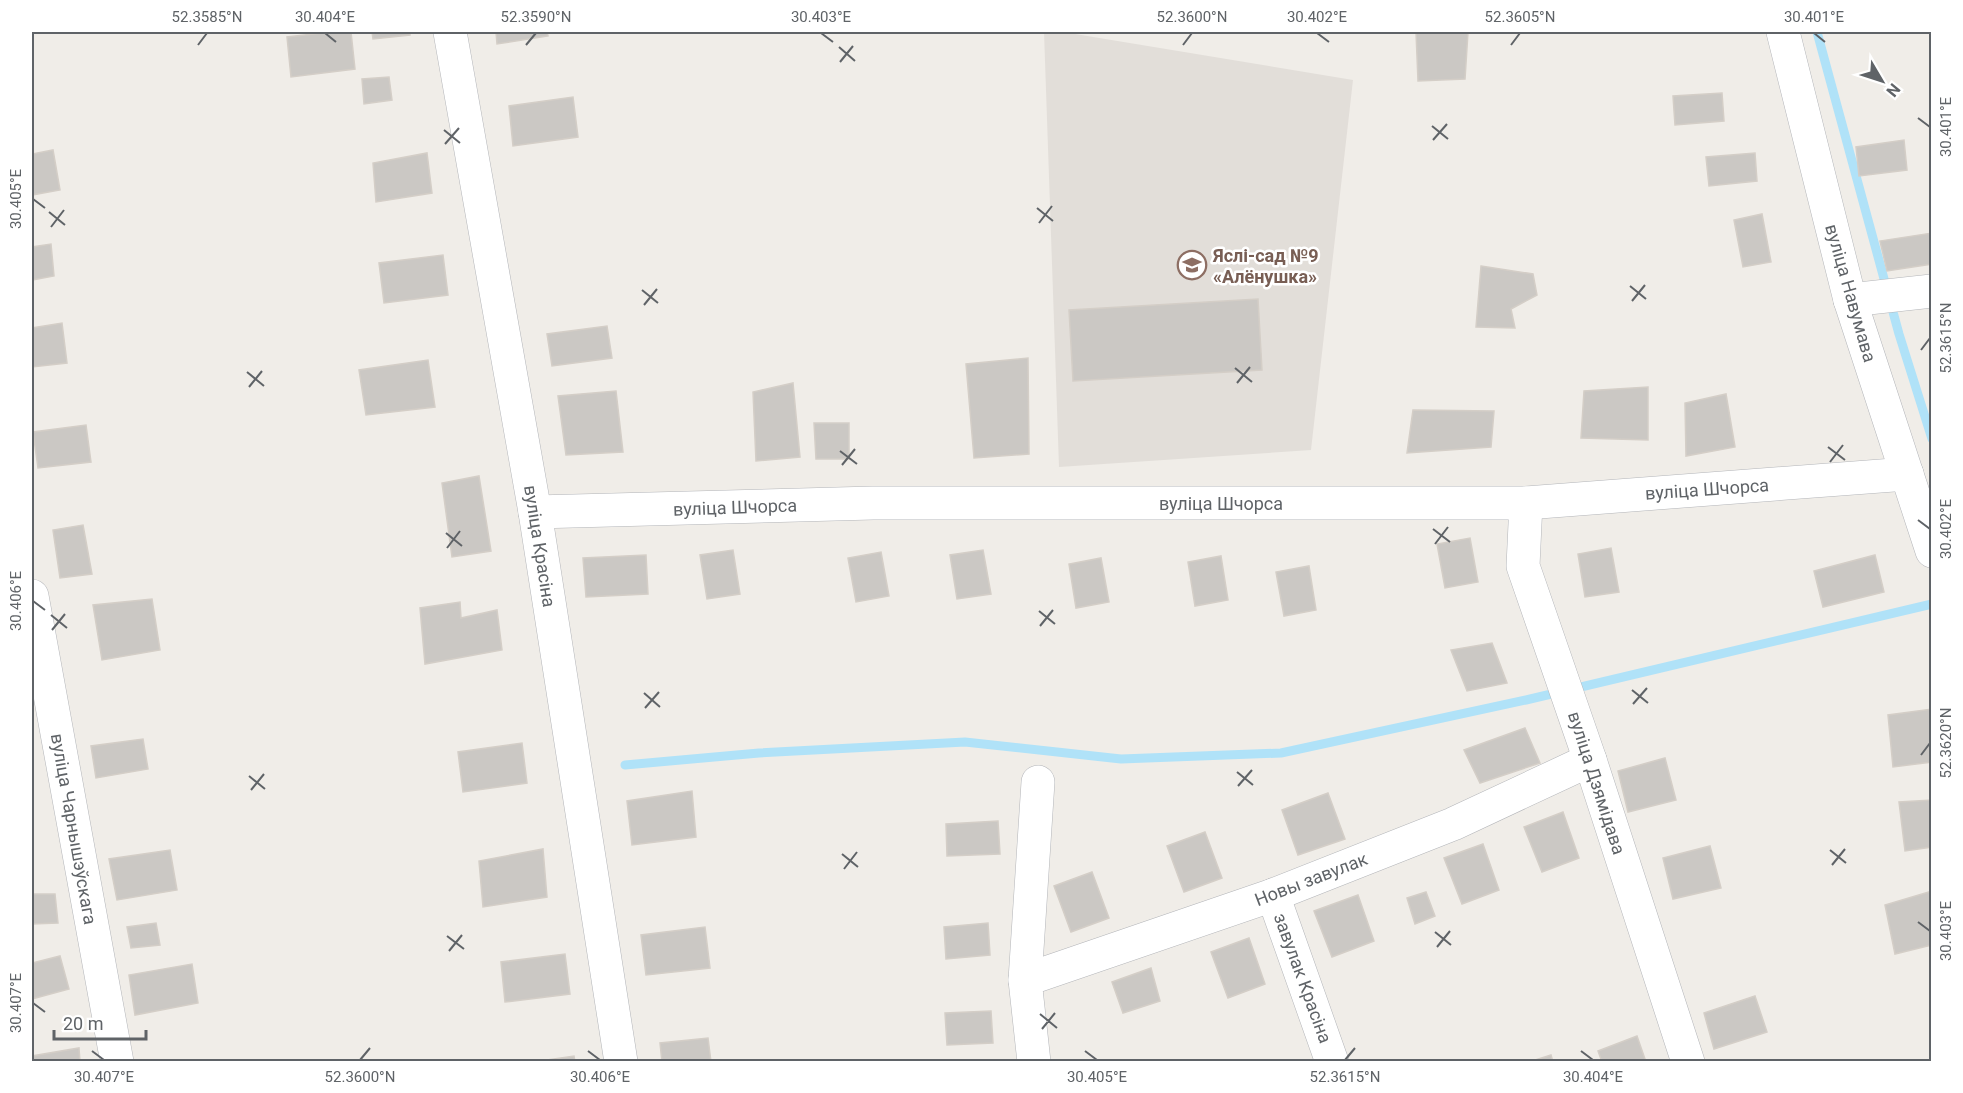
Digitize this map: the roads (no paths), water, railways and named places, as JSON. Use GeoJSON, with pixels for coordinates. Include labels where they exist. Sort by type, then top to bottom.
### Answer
{"type":"FeatureCollection","features":[{"type":"Feature","properties":{"kind":"street","name":"вуліца Красіна"},"geometry":{"type":"LineString","coordinates":[[450,32],[535,512],[621,1062]]}},
{"type":"Feature","properties":{"kind":"street","name":"вуліца Навумава"},"geometry":{"type":"LineString","coordinates":[[1783,32],[1850,300],[1932,551]]}},
{"type":"Feature","properties":{"kind":"street"},"geometry":{"type":"LineString","coordinates":[[1850,300],[1932,291]]}},
{"type":"Feature","properties":{"kind":"street","name":"вуліца Шчорса"},"geometry":{"type":"LineString","coordinates":[[535,512],[873,503],[1526,503],[1906,474]]}},
{"type":"Feature","properties":{"kind":"street","name":"вуліца Дзямідава"},"geometry":{"type":"LineString","coordinates":[[1526,503],[1523,566],[1590,760],[1688,1062]]}},
{"type":"Feature","properties":{"kind":"street","name":"вуліца Чарнышэўскага"},"geometry":{"type":"LineString","coordinates":[[32,596],[43,728],[117,1062]]}},
{"type":"Feature","properties":{"kind":"street","name":"Новы завулак"},"geometry":{"type":"LineString","coordinates":[[1025,980],[1273,895],[1453,824],[1590,760]]}},
{"type":"Feature","properties":{"kind":"street"},"geometry":{"type":"LineString","coordinates":[[1034,1062],[1025,980],[1038,782]]}},
{"type":"Feature","properties":{"kind":"street","name":"завулак Красіна"},"geometry":{"type":"LineString","coordinates":[[1273,895],[1332,1062]]}},
{"type":"Feature","properties":{"kind":"waterway"},"geometry":{"type":"LineString","coordinates":[[1817,32],[1899,334],[1932,439]]}},
{"type":"Feature","properties":{"kind":"waterway"},"geometry":{"type":"LineString","coordinates":[[625,765],[759,753],[965,742],[1121,759],[1281,753],[1526,700],[1932,604]]}},
{"type":"Feature","properties":{"kind":"place","name":"Яслі-сад №9 «Алёнушка»"},"geometry":{"type":"Point","coordinates":[1192,265]}}]}
